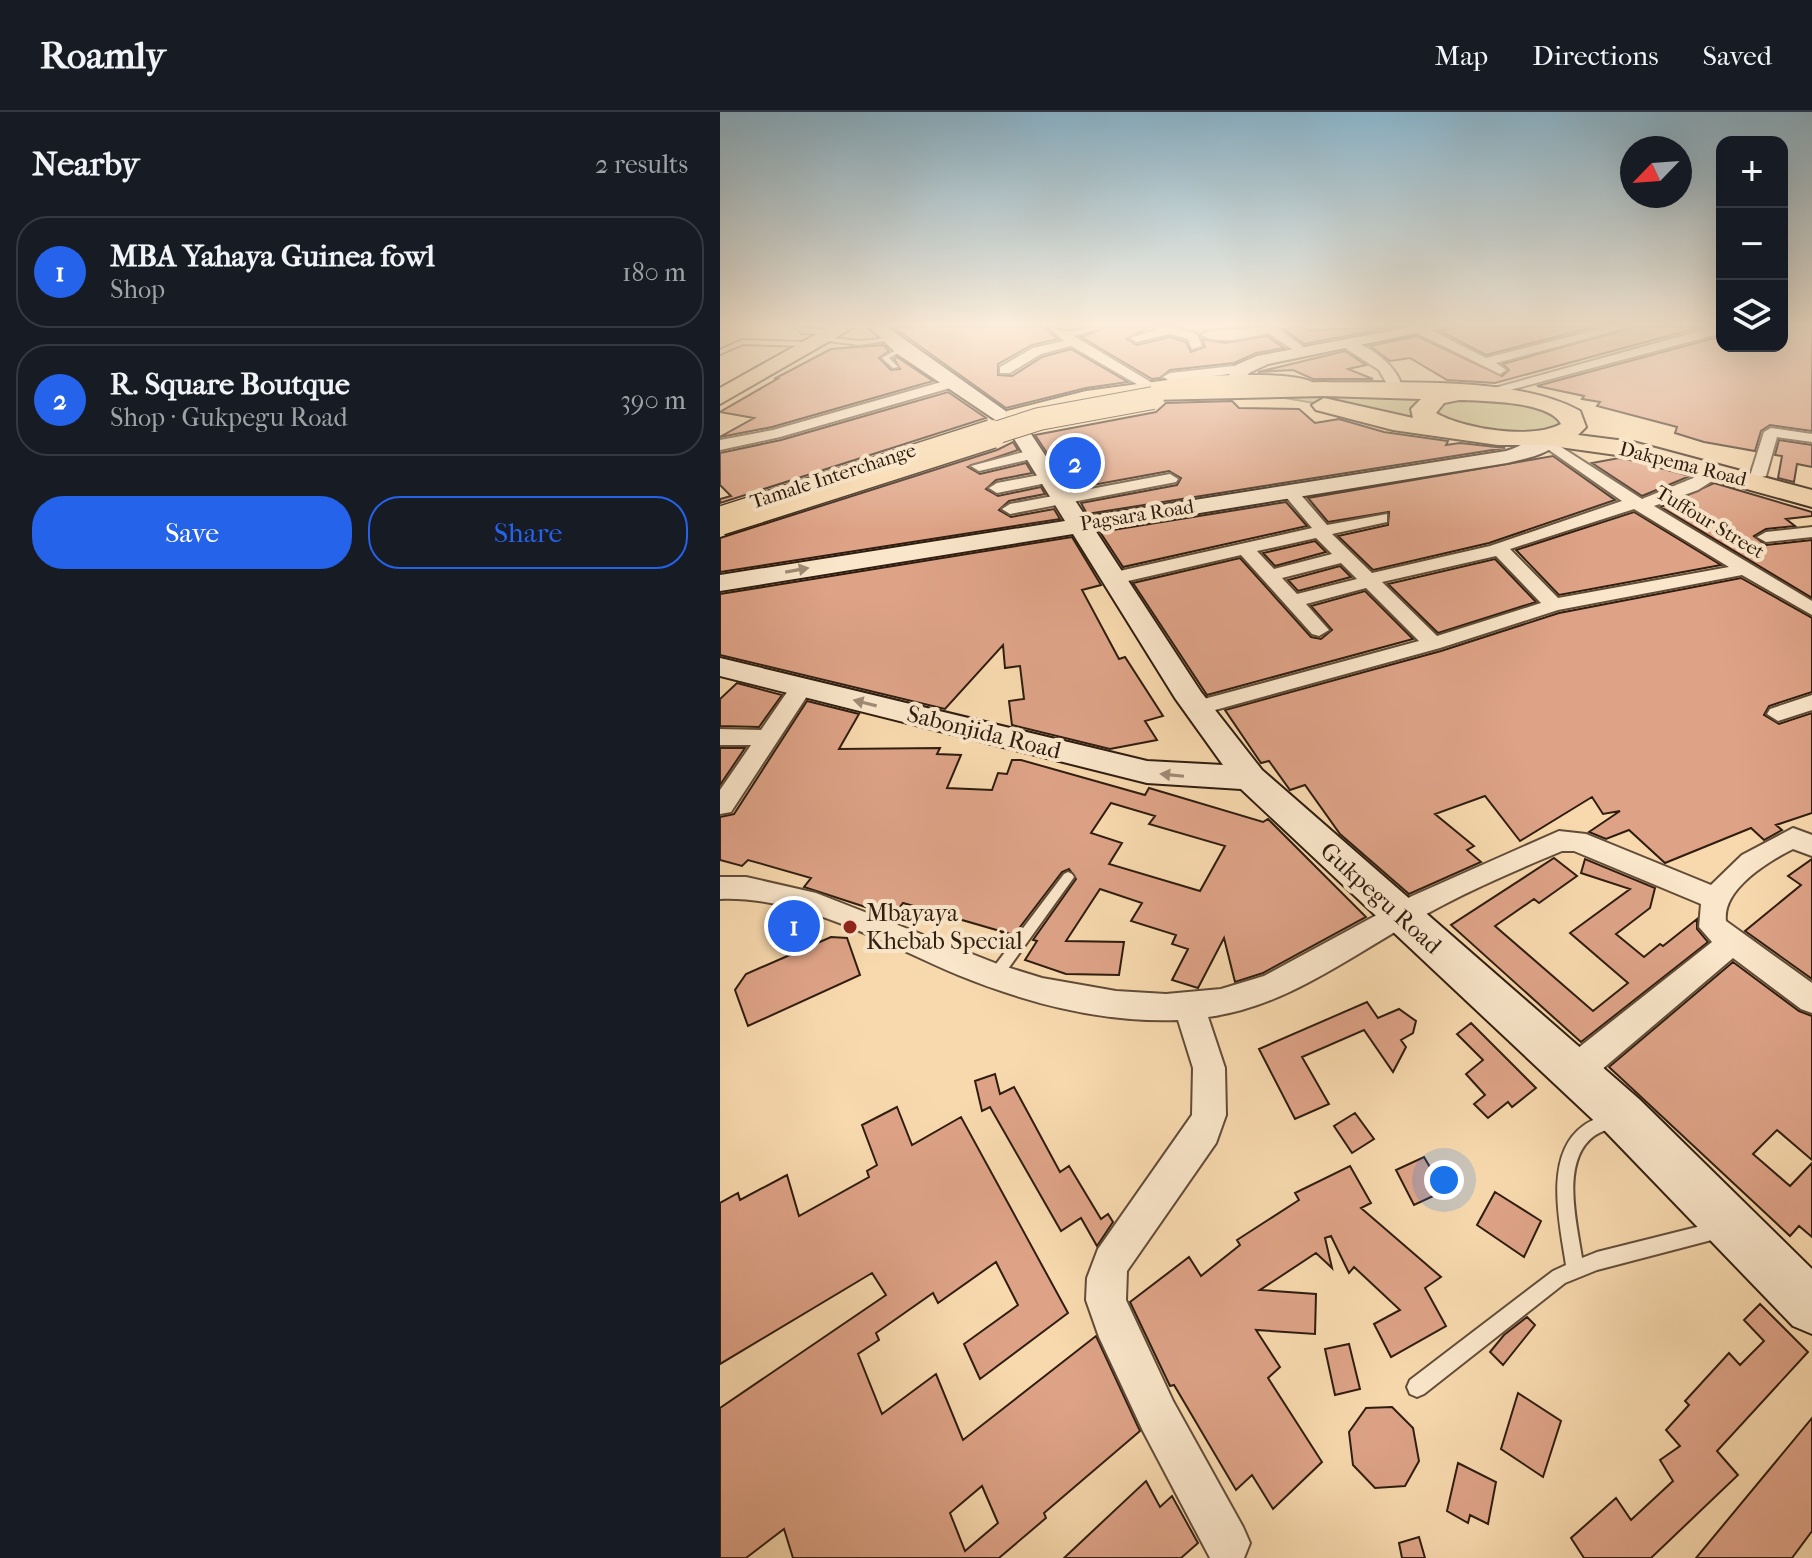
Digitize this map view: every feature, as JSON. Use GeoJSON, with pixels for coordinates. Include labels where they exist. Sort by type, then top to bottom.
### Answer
{"type":"FeatureCollection","features":[{"type":"Feature","properties":{"kind":"highway","name":"Tamale Interchange"},"geometry":{"type":"LineString","coordinates":[[720,511],[1019,418],[1127,394]]}},
{"type":"Feature","properties":{"kind":"highway","name":"Tamale Interchange"},"geometry":{"type":"LineString","coordinates":[[720,522],[1039,419],[1135,394]]}},
{"type":"Feature","properties":{"kind":"highway","name":"Tamale Interchange"},"geometry":{"type":"LineString","coordinates":[[1233,394],[1315,395]]}},
{"type":"Feature","properties":{"kind":"highway"},"geometry":{"type":"LineString","coordinates":[[1315,395],[1324,394]]}},
{"type":"Feature","properties":{"kind":"highway"},"geometry":{"type":"LineString","coordinates":[[1451,430],[1431,422],[1423,409],[1436,398],[1466,394]]}},
{"type":"Feature","properties":{"kind":"highway","name":"Dakpema Road"},"geometry":{"type":"LineString","coordinates":[[1473,394],[1561,409],[1758,476],[1812,491]]}},
{"type":"Feature","properties":{"kind":"highway"},"geometry":{"type":"LineString","coordinates":[[1315,395],[1393,423],[1451,430]]}},
{"type":"Feature","properties":{"kind":"highway"},"geometry":{"type":"LineString","coordinates":[[1550,440],[1574,427],[1571,416],[1561,409]]}},
{"type":"Feature","properties":{"kind":"highway","name":"Dakpema Road"},"geometry":{"type":"LineString","coordinates":[[1451,430],[1633,450],[1812,499]]}},
{"type":"Feature","properties":{"kind":"main road"},"geometry":{"type":"LineString","coordinates":[[720,511],[1030,450],[1074,399],[1111,394]]}},
{"type":"Feature","properties":{"kind":"main road"},"geometry":{"type":"LineString","coordinates":[[720,522],[1030,450],[1079,414],[1179,401],[1315,395]]}},
{"type":"Feature","properties":{"kind":"street"},"geometry":{"type":"LineString","coordinates":[[720,445],[775,434],[912,394]]}},
{"type":"Feature","properties":{"kind":"street","name":"Gukpegu Road"},"geometry":{"type":"LineString","coordinates":[[965,394],[1030,450],[1197,708],[1250,778],[1622,1115],[1812,1307]]}},
{"type":"Feature","properties":{"kind":"street"},"geometry":{"type":"LineString","coordinates":[[1758,476],[1771,432],[1812,438]]}},
{"type":"Feature","properties":{"kind":"street","name":"Pagsara Road"},"geometry":{"type":"LineString","coordinates":[[720,583],[1030,450],[1289,491],[1507,457],[1534,450],[1550,440]]}},
{"type":"Feature","properties":{"kind":"street","name":"Tuffour Street"},"geometry":{"type":"LineString","coordinates":[[1550,440],[1637,504],[1812,609]]}},
{"type":"Feature","properties":{"kind":"street"},"geometry":{"type":"LineString","coordinates":[[997,488],[1030,450]]}},
{"type":"Feature","properties":{"kind":"street"},"geometry":{"type":"LineString","coordinates":[[1010,509],[1030,450]]}},
{"type":"Feature","properties":{"kind":"street"},"geometry":{"type":"LineString","coordinates":[[979,466],[1030,450],[1170,479]]}},
{"type":"Feature","properties":{"kind":"street"},"geometry":{"type":"LineString","coordinates":[[1293,601],[1497,550],[1506,542],[1692,487],[1717,471]]}},
{"type":"Feature","properties":{"kind":"street"},"geometry":{"type":"LineString","coordinates":[[1289,491],[1368,581],[1433,644]]}},
{"type":"Feature","properties":{"kind":"street"},"geometry":{"type":"LineString","coordinates":[[1115,578],[1247,551],[1381,518]]}},
{"type":"Feature","properties":{"kind":"street"},"geometry":{"type":"LineString","coordinates":[[1766,537],[1812,532]]}},
{"type":"Feature","properties":{"kind":"street"},"geometry":{"type":"LineString","coordinates":[[1497,550],[1554,605]]}},
{"type":"Feature","properties":{"kind":"street"},"geometry":{"type":"LineString","coordinates":[[1247,551],[1319,630]]}},
{"type":"Feature","properties":{"kind":"street"},"geometry":{"type":"LineString","coordinates":[[1270,576],[1345,556]]}},
{"type":"Feature","properties":{"kind":"street"},"geometry":{"type":"LineString","coordinates":[[1197,708],[1433,644],[1554,605],[1744,568]]}},
{"type":"Feature","properties":{"kind":"street","name":"Sabonjida Road"},"geometry":{"type":"LineString","coordinates":[[720,667],[1147,772],[1250,778]]}},
{"type":"Feature","properties":{"kind":"street"},"geometry":{"type":"LineString","coordinates":[[722,806],[802,687]]}},
{"type":"Feature","properties":{"kind":"street"},"geometry":{"type":"LineString","coordinates":[[1778,714],[1812,702]]}},
{"type":"Feature","properties":{"kind":"street"},"geometry":{"type":"LineString","coordinates":[[720,737],[768,738]]}},
{"type":"Feature","properties":{"kind":"street"},"geometry":{"type":"LineString","coordinates":[[1812,846],[1800,839],[1787,840],[1744,869],[1715,898],[1709,918],[1713,927],[1812,1000]]}},
{"type":"Feature","properties":{"kind":"street"},"geometry":{"type":"LineString","coordinates":[[720,888],[734,884],[758,887],[812,904],[995,976],[1084,1000],[1189,1006],[1234,1000],[1281,984],[1400,916],[1484,873],[1559,841],[1569,840],[1715,898]]}},
{"type":"Feature","properties":{"kind":"street"},"geometry":{"type":"LineString","coordinates":[[1575,1071],[1732,942]]}},
{"type":"Feature","properties":{"kind":"street"},"geometry":{"type":"LineString","coordinates":[[1189,1006],[1212,1078],[1211,1115],[1204,1131],[1111,1262],[1106,1278],[1106,1300],[1113,1323],[1158,1416],[1227,1543]]}},
{"type":"Feature","properties":{"kind":"lane"},"geometry":{"type":"LineString","coordinates":[[995,976],[1068,877]]}},
{"type":"Feature","properties":{"kind":"lane"},"geometry":{"type":"LineString","coordinates":[[1575,1270],[1564,1176],[1574,1149],[1585,1133],[1622,1115]]}},
{"type":"Feature","properties":{"kind":"lane"},"geometry":{"type":"LineString","coordinates":[[1417,1387],[1559,1277],[1597,1261],[1732,1227]]}},
{"type":"Feature","properties":{"kind":"shaded area"},"geometry":{"type":"Polygon","coordinates":[[[1265,394],[1423,398],[1411,408],[1414,420],[1265,394]]]}},
{"type":"Feature","properties":{"kind":"shaded area"},"geometry":{"type":"Polygon","coordinates":[[[1473,398],[1533,408],[1564,425],[1544,436],[1445,426],[1432,410],[1454,399],[1473,398]]]}},
{"type":"Feature","properties":{"kind":"building"},"geometry":{"type":"Polygon","coordinates":[[[750,394],[886,394],[772,427],[720,437],[754,418],[720,412],[750,394]]]}},
{"type":"Feature","properties":{"kind":"building"},"geometry":{"type":"Polygon","coordinates":[[[939,394],[952,394],[986,418],[720,503],[720,499],[731,496],[720,485],[720,453],[781,440],[939,394]]]}},
{"type":"Feature","properties":{"kind":"building"},"geometry":{"type":"Polygon","coordinates":[[[987,394],[1060,394],[1006,408],[987,394]]]}},
{"type":"Feature","properties":{"kind":"building"},"geometry":{"type":"Polygon","coordinates":[[[1577,394],[1812,394],[1812,431],[1770,425],[1761,431],[1755,451],[1704,442],[1675,433],[1677,427],[1597,406],[1600,402],[1582,399],[1584,396],[1577,394]]]}},
{"type":"Feature","properties":{"kind":"building"},"geometry":{"type":"Polygon","coordinates":[[[1232,401],[1239,408],[1299,409],[1315,423],[1339,419],[1384,432],[1448,441],[1446,445],[1460,443],[1505,448],[1087,514],[1081,503],[1177,485],[1181,478],[1169,471],[1071,489],[1035,435],[1156,412],[1166,403],[1232,401]]]}},
{"type":"Feature","properties":{"kind":"building"},"geometry":{"type":"Polygon","coordinates":[[[1779,440],[1812,445],[1812,467],[1797,464],[1794,482],[1778,478],[1782,456],[1775,455],[1779,440]]]}},
{"type":"Feature","properties":{"kind":"building"},"geometry":{"type":"Polygon","coordinates":[[[1013,442],[1018,450],[968,467],[980,474],[1026,463],[1032,473],[996,480],[986,489],[998,496],[1041,487],[1045,494],[1009,501],[999,510],[1011,517],[1054,509],[1060,519],[720,572],[720,538],[997,450],[1013,442]]]}},
{"type":"Feature","properties":{"kind":"building"},"geometry":{"type":"Polygon","coordinates":[[[1553,456],[1615,500],[1489,543],[1373,570],[1338,536],[1388,525],[1389,512],[1328,522],[1308,498],[1553,456]]]}},
{"type":"Feature","properties":{"kind":"building"},"geometry":{"type":"Polygon","coordinates":[[[1619,458],[1690,476],[1642,496],[1592,463],[1619,458]]]}},
{"type":"Feature","properties":{"kind":"building"},"geometry":{"type":"Polygon","coordinates":[[[1714,483],[1812,512],[1812,516],[1786,519],[1795,526],[1766,529],[1754,536],[1766,545],[1812,540],[1812,598],[1661,507],[1714,483]]]}},
{"type":"Feature","properties":{"kind":"building"},"geometry":{"type":"Polygon","coordinates":[[[1286,502],[1307,526],[1123,567],[1100,532],[1286,502]]]}},
{"type":"Feature","properties":{"kind":"building"},"geometry":{"type":"Polygon","coordinates":[[[1634,512],[1721,565],[1559,595],[1516,550],[1634,512]]]}},
{"type":"Feature","properties":{"kind":"building"},"geometry":{"type":"Polygon","coordinates":[[[1072,537],[1101,585],[1082,590],[1119,659],[1125,657],[1163,716],[1145,721],[1157,740],[1110,749],[1012,725],[1009,701],[1024,699],[1020,666],[1005,668],[1003,645],[945,709],[720,655],[720,594],[1072,537]]]}},
{"type":"Feature","properties":{"kind":"building"},"geometry":{"type":"Polygon","coordinates":[[[1315,541],[1326,552],[1275,566],[1263,553],[1315,541]]]}},
{"type":"Feature","properties":{"kind":"building"},"geometry":{"type":"Polygon","coordinates":[[[1240,558],[1311,637],[1321,639],[1332,630],[1311,606],[1365,591],[1413,639],[1207,695],[1133,583],[1240,558]]]}},
{"type":"Feature","properties":{"kind":"building"},"geometry":{"type":"Polygon","coordinates":[[[1495,559],[1536,602],[1438,633],[1388,584],[1495,559]]]}},
{"type":"Feature","properties":{"kind":"building"},"geometry":{"type":"Polygon","coordinates":[[[1340,566],[1351,577],[1298,591],[1288,580],[1340,566]]]}},
{"type":"Feature","properties":{"kind":"building"},"geometry":{"type":"Polygon","coordinates":[[[1741,578],[1812,618],[1812,692],[1769,706],[1764,715],[1779,724],[1812,713],[1812,813],[1776,825],[1782,830],[1764,840],[1751,828],[1665,863],[1629,830],[1606,839],[1589,832],[1620,811],[1603,814],[1592,797],[1520,841],[1485,796],[1435,814],[1474,846],[1467,850],[1481,862],[1409,894],[1340,834],[1305,785],[1290,790],[1269,761],[1261,763],[1225,710],[1441,651],[1559,613],[1741,578]]]}},
{"type":"Feature","properties":{"kind":"building"},"geometry":{"type":"Polygon","coordinates":[[[737,683],[782,695],[759,727],[720,726],[720,699],[737,683]]]}},
{"type":"Feature","properties":{"kind":"building"},"geometry":{"type":"Polygon","coordinates":[[[807,701],[859,714],[839,749],[940,748],[937,754],[961,755],[947,788],[992,790],[998,773],[1007,774],[1012,760],[1021,760],[1145,795],[1149,788],[1263,822],[1268,819],[1366,917],[1263,973],[1235,982],[1224,938],[1198,988],[1172,980],[1188,949],[1172,944],[1176,935],[1131,921],[1142,903],[1100,889],[1066,941],[1124,942],[1119,975],[1066,974],[1025,960],[1037,941],[1033,940],[1076,879],[1069,869],[1062,872],[1014,935],[903,903],[893,916],[804,887],[811,878],[748,860],[742,866],[720,860],[720,817],[734,814],[807,701]],[[1111,803],[1091,833],[1122,843],[1109,864],[1200,891],[1225,846],[1149,824],[1155,816],[1111,803]]]}},
{"type":"Feature","properties":{"kind":"building"},"geometry":{"type":"Polygon","coordinates":[[[720,748],[745,748],[720,785],[720,748]]]}},
{"type":"Feature","properties":{"kind":"building"},"geometry":{"type":"Polygon","coordinates":[[[1554,858],[1577,876],[1539,903],[1534,899],[1495,926],[1593,1011],[1628,983],[1570,933],[1630,889],[1581,873],[1585,859],[1655,888],[1650,908],[1616,934],[1644,957],[1697,919],[1697,929],[1708,942],[1581,1042],[1451,925],[1554,858]]]}},
{"type":"Feature","properties":{"kind":"building"},"geometry":{"type":"Polygon","coordinates":[[[1812,859],[1812,979],[1745,931],[1801,885],[1788,876],[1812,859]]]}},
{"type":"Feature","properties":{"kind":"building"},"geometry":{"type":"Polygon","coordinates":[[[831,937],[847,938],[860,975],[748,1026],[735,990],[746,974],[831,937]]]}},
{"type":"Feature","properties":{"kind":"building"},"geometry":{"type":"Polygon","coordinates":[[[1733,962],[1799,1011],[1812,1016],[1812,1160],[1777,1130],[1753,1154],[1790,1186],[1812,1163],[1812,1237],[1799,1226],[1790,1236],[1609,1067],[1733,962]]]}},
{"type":"Feature","properties":{"kind":"building"},"geometry":{"type":"Polygon","coordinates":[[[1367,1002],[1378,1018],[1399,1009],[1416,1021],[1413,1033],[1401,1040],[1406,1047],[1393,1072],[1364,1030],[1302,1057],[1329,1104],[1295,1119],[1259,1049],[1367,1002]]]}},
{"type":"Feature","properties":{"kind":"building"},"geometry":{"type":"Polygon","coordinates":[[[1471,1023],[1536,1088],[1512,1107],[1508,1102],[1488,1118],[1474,1104],[1485,1095],[1466,1074],[1483,1060],[1457,1034],[1471,1023]]]}},
{"type":"Feature","properties":{"kind":"building"},"geometry":{"type":"Polygon","coordinates":[[[995,1074],[1000,1094],[1014,1087],[1060,1172],[1069,1166],[1101,1219],[1108,1214],[1113,1222],[1097,1246],[1081,1218],[1061,1231],[990,1107],[982,1111],[975,1081],[995,1074]]]}},
{"type":"Feature","properties":{"kind":"building"},"geometry":{"type":"Polygon","coordinates":[[[897,1107],[912,1145],[961,1117],[1068,1313],[980,1379],[964,1344],[1018,1305],[996,1262],[938,1303],[933,1293],[876,1333],[879,1340],[858,1354],[882,1414],[936,1374],[963,1440],[1096,1336],[1140,1431],[1044,1513],[1046,1518],[999,1558],[793,1558],[784,1529],[746,1558],[720,1558],[720,1408],[886,1295],[872,1273],[720,1364],[720,1203],[738,1193],[740,1200],[787,1175],[799,1216],[869,1177],[867,1171],[877,1165],[862,1125],[897,1107]],[[982,1486],[950,1513],[965,1551],[998,1523],[982,1486]]]}},
{"type":"Feature","properties":{"kind":"building"},"geometry":{"type":"Polygon","coordinates":[[[1355,1113],[1374,1139],[1352,1153],[1334,1126],[1355,1113]]]}},
{"type":"Feature","properties":{"kind":"building"},"geometry":{"type":"Polygon","coordinates":[[[1424,1157],[1444,1191],[1414,1205],[1396,1170],[1424,1157]]]}},
{"type":"Feature","properties":{"kind":"building"},"geometry":{"type":"Polygon","coordinates":[[[1350,1166],[1371,1203],[1361,1208],[1441,1277],[1425,1288],[1446,1326],[1391,1357],[1374,1324],[1400,1310],[1354,1267],[1349,1273],[1331,1236],[1325,1238],[1332,1268],[1316,1253],[1260,1290],[1316,1294],[1315,1334],[1256,1330],[1280,1367],[1268,1378],[1322,1462],[1273,1509],[1252,1475],[1236,1490],[1174,1385],[1170,1386],[1130,1302],[1189,1257],[1201,1276],[1240,1245],[1237,1240],[1299,1200],[1295,1193],[1350,1166]]]}},
{"type":"Feature","properties":{"kind":"building"},"geometry":{"type":"Polygon","coordinates":[[[1495,1192],[1541,1221],[1524,1257],[1477,1225],[1495,1192]]]}},
{"type":"Feature","properties":{"kind":"building"},"geometry":{"type":"Polygon","coordinates":[[[1760,1304],[1808,1352],[1717,1451],[1738,1475],[1651,1558],[1584,1558],[1571,1538],[1616,1498],[1631,1520],[1673,1481],[1660,1460],[1680,1446],[1666,1430],[1689,1405],[1685,1401],[1729,1353],[1740,1365],[1764,1341],[1744,1320],[1760,1304]]]}},
{"type":"Feature","properties":{"kind":"building"},"geometry":{"type":"Polygon","coordinates":[[[1527,1317],[1535,1325],[1503,1365],[1490,1352],[1504,1335],[1527,1317]]]}},
{"type":"Feature","properties":{"kind":"building"},"geometry":{"type":"Polygon","coordinates":[[[1349,1344],[1360,1389],[1335,1395],[1325,1349],[1349,1344]]]}},
{"type":"Feature","properties":{"kind":"building"},"geometry":{"type":"Polygon","coordinates":[[[1518,1393],[1561,1421],[1543,1477],[1501,1449],[1518,1393]]]}},
{"type":"Feature","properties":{"kind":"building"},"geometry":{"type":"Polygon","coordinates":[[[1392,1407],[1413,1428],[1419,1461],[1405,1486],[1375,1488],[1353,1465],[1349,1432],[1366,1408],[1392,1407]]]}},
{"type":"Feature","properties":{"kind":"building"},"geometry":{"type":"Polygon","coordinates":[[[1812,1418],[1812,1531],[1792,1558],[1696,1558],[1812,1418]]]}},
{"type":"Feature","properties":{"kind":"building"},"geometry":{"type":"Polygon","coordinates":[[[1458,1463],[1496,1482],[1488,1524],[1470,1515],[1468,1523],[1447,1511],[1458,1463]]]}},
{"type":"Feature","properties":{"kind":"building"},"geometry":{"type":"Polygon","coordinates":[[[1146,1481],[1160,1507],[1172,1496],[1198,1543],[1181,1558],[1064,1558],[1146,1481]]]}},
{"type":"Feature","properties":{"kind":"building"},"geometry":{"type":"Polygon","coordinates":[[[1419,1537],[1425,1558],[1402,1558],[1399,1543],[1419,1537]]]}},
{"type":"Feature","properties":{"kind":"place","name":"R. Square Boutque"},"geometry":{"type":"Point","coordinates":[1075,463]}},
{"type":"Feature","properties":{"kind":"place","name":"MBA Yahaya Guinea fowl"},"geometry":{"type":"Point","coordinates":[794,926]}},
{"type":"Feature","properties":{"kind":"place","name":"Mbayaya Khebab Special"},"geometry":{"type":"Point","coordinates":[850,927]}}]}
